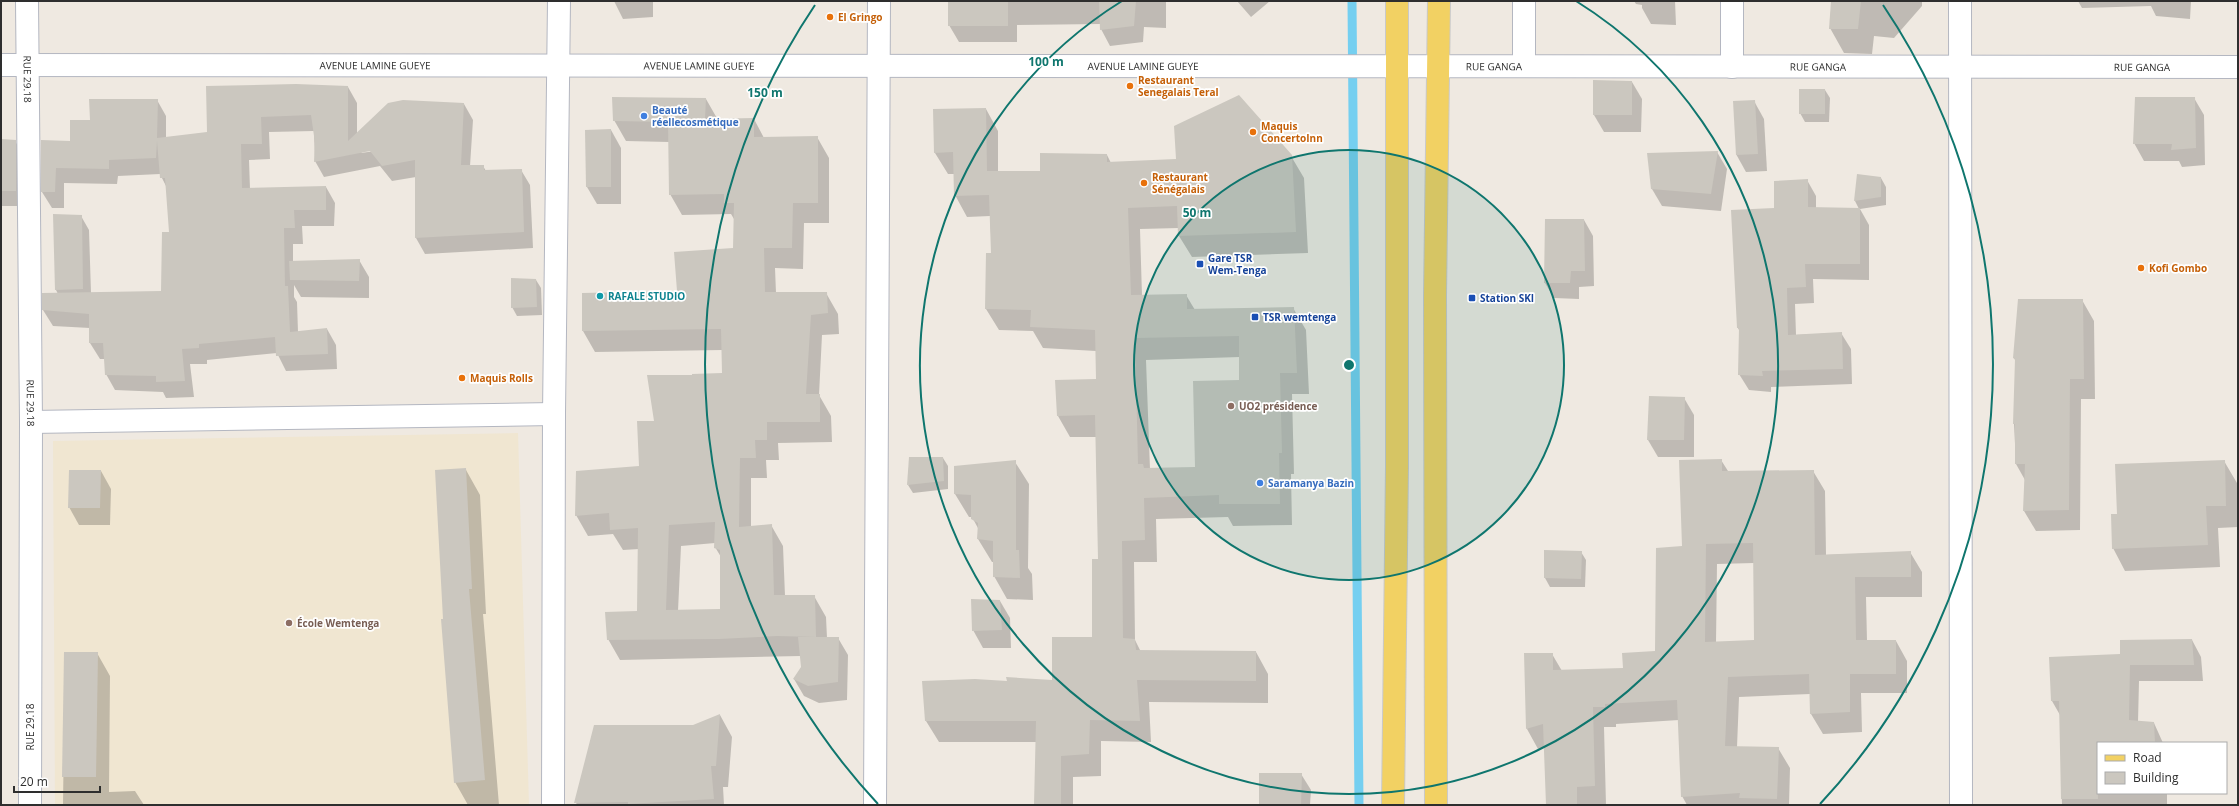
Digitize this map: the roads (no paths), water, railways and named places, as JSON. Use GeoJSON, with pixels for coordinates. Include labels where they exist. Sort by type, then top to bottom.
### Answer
{"type":"FeatureCollection","features":[{"type":"Feature","properties":{"kind":"main road"},"geometry":{"type":"LineString","coordinates":[[1392,805],[1397,467],[1398,1]]}},
{"type":"Feature","properties":{"kind":"main road"},"geometry":{"type":"LineString","coordinates":[[1436,805],[1436,296],[1439,1]]}},
{"type":"Feature","properties":{"kind":"street","name":"RUE 29.18"},"geometry":{"type":"LineString","coordinates":[[27,1],[31,422],[30,805]]}},
{"type":"Feature","properties":{"kind":"street"},"geometry":{"type":"LineString","coordinates":[[553,805],[554,414],[559,1]]}},
{"type":"Feature","properties":{"kind":"street"},"geometry":{"type":"LineString","coordinates":[[875,805],[879,1]]}},
{"type":"Feature","properties":{"kind":"street"},"geometry":{"type":"LineString","coordinates":[[1524,1],[1524,66]]}},
{"type":"Feature","properties":{"kind":"street"},"geometry":{"type":"LineString","coordinates":[[1732,1],[1732,67]]}},
{"type":"Feature","properties":{"kind":"street"},"geometry":{"type":"LineString","coordinates":[[1960,1],[1961,805]]}},
{"type":"Feature","properties":{"kind":"street","name":"AVENUE LAMINE GUEYE"},"geometry":{"type":"LineString","coordinates":[[1,65],[1398,66]]}},
{"type":"Feature","properties":{"kind":"street","name":"RUE GANGA"},"geometry":{"type":"LineString","coordinates":[[1398,66],[2238,67]]}},
{"type":"Feature","properties":{"kind":"street"},"geometry":{"type":"LineString","coordinates":[[31,422],[554,414]]}},
{"type":"Feature","properties":{"kind":"waterway"},"geometry":{"type":"LineString","coordinates":[[1352,1],[1359,805]]}},
{"type":"Feature","properties":{"kind":"place","name":"El Gringo"},"geometry":{"type":"Point","coordinates":[830,17]}},
{"type":"Feature","properties":{"kind":"place","name":"Restaurant Senegalais Teral"},"geometry":{"type":"Point","coordinates":[1130,86]}},
{"type":"Feature","properties":{"kind":"place","name":"Beauté réellecosmétique"},"geometry":{"type":"Point","coordinates":[644,116]}},
{"type":"Feature","properties":{"kind":"place","name":"Maquis ConcertoInn"},"geometry":{"type":"Point","coordinates":[1253,132]}},
{"type":"Feature","properties":{"kind":"place","name":"Restaurant Sénégalais"},"geometry":{"type":"Point","coordinates":[1144,183]}},
{"type":"Feature","properties":{"kind":"place","name":"Gare TSR Wem-Tenga"},"geometry":{"type":"Point","coordinates":[1200,264]}},
{"type":"Feature","properties":{"kind":"place","name":"Kofi Gombo"},"geometry":{"type":"Point","coordinates":[2141,268]}},
{"type":"Feature","properties":{"kind":"place","name":"RAFALE STUDIO"},"geometry":{"type":"Point","coordinates":[600,296]}},
{"type":"Feature","properties":{"kind":"place","name":"Station SKI"},"geometry":{"type":"Point","coordinates":[1472,298]}},
{"type":"Feature","properties":{"kind":"place","name":"TSR wemtenga"},"geometry":{"type":"Point","coordinates":[1255,317]}},
{"type":"Feature","properties":{"kind":"place","name":"Maquis Rolls"},"geometry":{"type":"Point","coordinates":[462,378]}},
{"type":"Feature","properties":{"kind":"place","name":"UO2 présidence"},"geometry":{"type":"Point","coordinates":[1231,406]}},
{"type":"Feature","properties":{"kind":"place","name":"Saramanya Bazin"},"geometry":{"type":"Point","coordinates":[1260,483]}},
{"type":"Feature","properties":{"kind":"place","name":"École Wemtenga"},"geometry":{"type":"Point","coordinates":[289,623]}}]}
